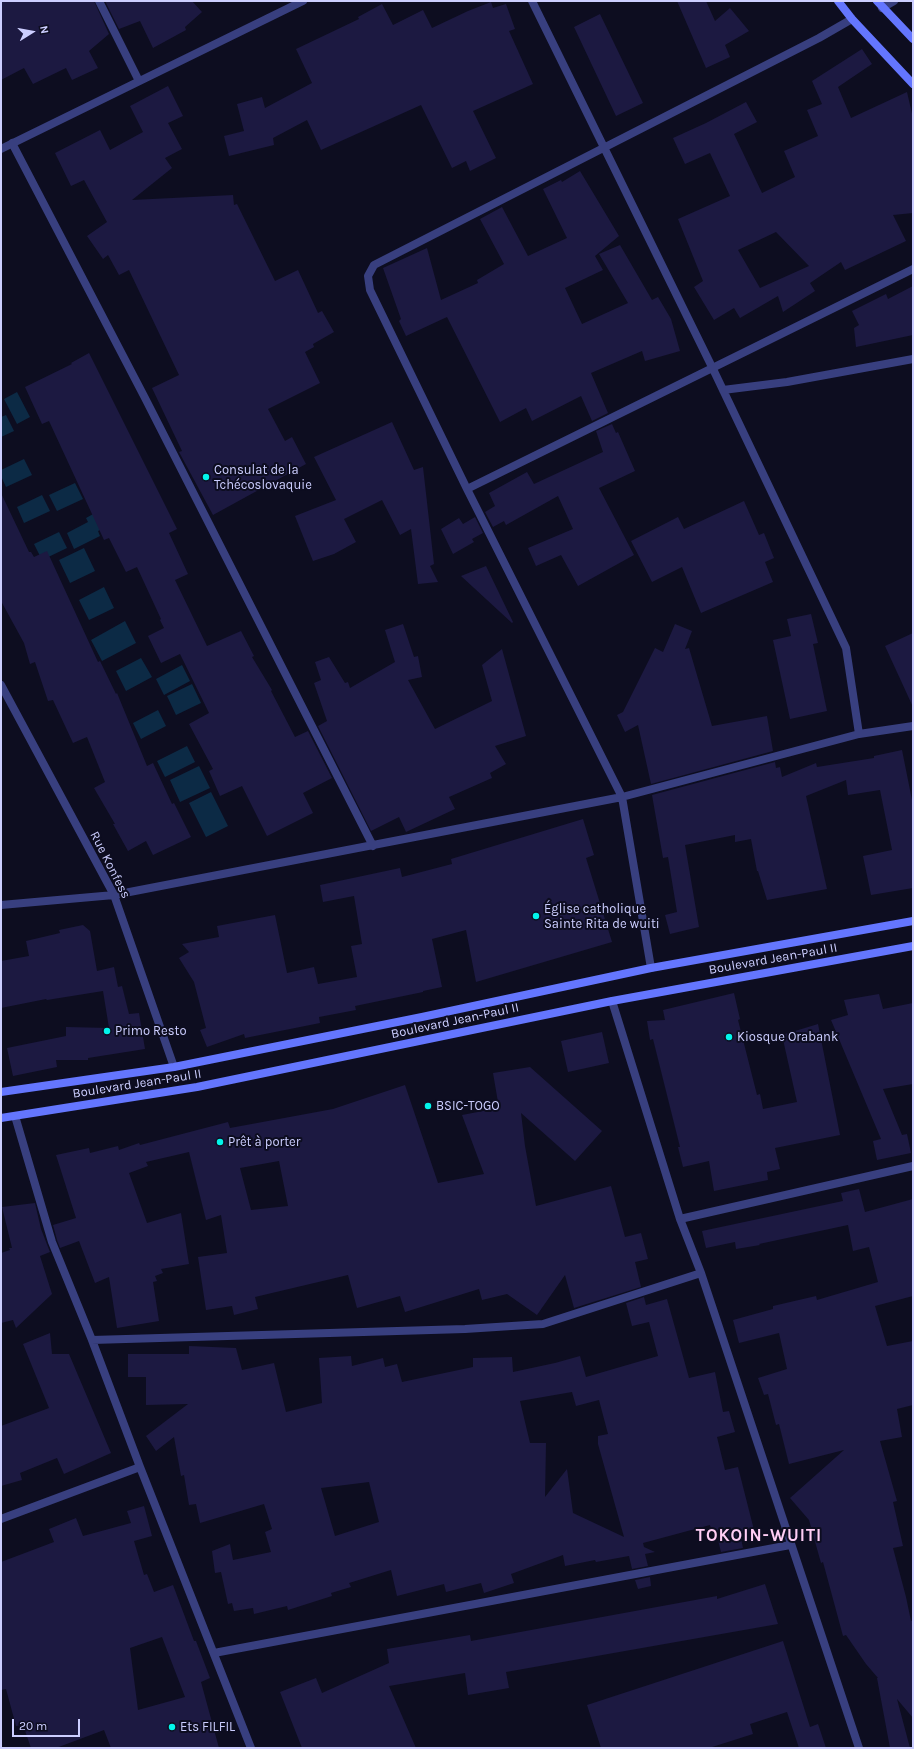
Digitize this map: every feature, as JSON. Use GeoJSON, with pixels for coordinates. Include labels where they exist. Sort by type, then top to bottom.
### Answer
{"type":"FeatureCollection","features":[{"type":"Feature","properties":{"kind":"main road"},"geometry":{"type":"LineString","coordinates":[[838,1],[852,19],[913,84]]}},
{"type":"Feature","properties":{"kind":"main road"},"geometry":{"type":"LineString","coordinates":[[880,4],[913,40]]}},
{"type":"Feature","properties":{"kind":"main road","name":"Boulevard Jean-Paul II"},"geometry":{"type":"LineString","coordinates":[[1,1092],[174,1067],[422,1017],[651,968],[913,921]]}},
{"type":"Feature","properties":{"kind":"main road","name":"Boulevard Jean-Paul II"},"geometry":{"type":"LineString","coordinates":[[1,1118],[196,1087],[612,1001],[913,946]]}},
{"type":"Feature","properties":{"kind":"street"},"geometry":{"type":"LineString","coordinates":[[99,1],[139,81]]}},
{"type":"Feature","properties":{"kind":"street"},"geometry":{"type":"LineString","coordinates":[[1,149],[303,1]]}},
{"type":"Feature","properties":{"kind":"street"},"geometry":{"type":"LineString","coordinates":[[532,1],[713,369],[846,648],[858,734]]}},
{"type":"Feature","properties":{"kind":"street"},"geometry":{"type":"LineString","coordinates":[[880,4],[894,1]]}},
{"type":"Feature","properties":{"kind":"street"},"geometry":{"type":"LineString","coordinates":[[651,968],[622,797],[467,489],[370,290],[368,276],[374,265],[812,42],[852,19]]}},
{"type":"Feature","properties":{"kind":"street"},"geometry":{"type":"LineString","coordinates":[[12,143],[145,398],[373,846]]}},
{"type":"Feature","properties":{"kind":"street"},"geometry":{"type":"LineString","coordinates":[[467,489],[713,369],[913,269]]}},
{"type":"Feature","properties":{"kind":"street"},"geometry":{"type":"LineString","coordinates":[[723,390],[787,382],[913,359]]}},
{"type":"Feature","properties":{"kind":"street","name":"Rue Konfess"},"geometry":{"type":"LineString","coordinates":[[1,685],[114,895],[174,1067]]}},
{"type":"Feature","properties":{"kind":"street"},"geometry":{"type":"LineString","coordinates":[[1,905],[114,895],[373,846],[622,797],[858,734],[913,726]]}},
{"type":"Feature","properties":{"kind":"street"},"geometry":{"type":"LineString","coordinates":[[612,1001],[680,1219],[701,1273],[790,1545],[859,1748]]}},
{"type":"Feature","properties":{"kind":"street"},"geometry":{"type":"LineString","coordinates":[[15,1116],[52,1242],[92,1340],[140,1467],[251,1748]]}},
{"type":"Feature","properties":{"kind":"street"},"geometry":{"type":"LineString","coordinates":[[680,1219],[913,1166]]}},
{"type":"Feature","properties":{"kind":"street"},"geometry":{"type":"LineString","coordinates":[[92,1340],[465,1329],[543,1324],[701,1273]]}},
{"type":"Feature","properties":{"kind":"street"},"geometry":{"type":"LineString","coordinates":[[1,1519],[140,1467]]}},
{"type":"Feature","properties":{"kind":"street"},"geometry":{"type":"LineString","coordinates":[[214,1653],[790,1545]]}},
{"type":"Feature","properties":{"kind":"water"},"geometry":{"type":"Polygon","coordinates":[[[17,392],[30,417],[17,424],[4,399],[17,392]]]}},
{"type":"Feature","properties":{"kind":"water"},"geometry":{"type":"Polygon","coordinates":[[[6,415],[14,431],[1,437],[1,417],[6,415]]]}},
{"type":"Feature","properties":{"kind":"water"},"geometry":{"type":"Polygon","coordinates":[[[24,459],[32,475],[6,487],[1,476],[1,470],[24,459]]]}},
{"type":"Feature","properties":{"kind":"water"},"geometry":{"type":"Polygon","coordinates":[[[75,483],[83,499],[57,511],[49,495],[75,483]]]}},
{"type":"Feature","properties":{"kind":"water"},"geometry":{"type":"Polygon","coordinates":[[[42,495],[50,511],[24,523],[17,507],[42,495]]]}},
{"type":"Feature","properties":{"kind":"water"},"geometry":{"type":"Polygon","coordinates":[[[111,504],[119,520],[98,531],[100,536],[74,549],[67,533],[88,522],[86,518],[111,504]]]}},
{"type":"Feature","properties":{"kind":"water"},"geometry":{"type":"Polygon","coordinates":[[[59,532],[67,548],[42,560],[34,544],[59,532]]]}},
{"type":"Feature","properties":{"kind":"water"},"geometry":{"type":"Polygon","coordinates":[[[84,548],[95,571],[70,583],[59,560],[84,548]]]}},
{"type":"Feature","properties":{"kind":"water"},"geometry":{"type":"Polygon","coordinates":[[[104,587],[114,608],[89,620],[79,600],[104,587]]]}},
{"type":"Feature","properties":{"kind":"water"},"geometry":{"type":"Polygon","coordinates":[[[125,621],[136,643],[102,661],[91,640],[125,621]]]}},
{"type":"Feature","properties":{"kind":"water"},"geometry":{"type":"Polygon","coordinates":[[[141,658],[152,677],[126,691],[116,671],[141,658]]]}},
{"type":"Feature","properties":{"kind":"water"},"geometry":{"type":"Polygon","coordinates":[[[182,665],[190,681],[164,695],[156,679],[182,665]]]}},
{"type":"Feature","properties":{"kind":"water"},"geometry":{"type":"Polygon","coordinates":[[[192,684],[201,703],[176,715],[167,696],[192,684]]]}},
{"type":"Feature","properties":{"kind":"water"},"geometry":{"type":"Polygon","coordinates":[[[158,710],[166,726],[141,739],[133,723],[158,710]]]}},
{"type":"Feature","properties":{"kind":"water"},"geometry":{"type":"Polygon","coordinates":[[[187,746],[195,762],[165,777],[157,761],[187,746]]]}},
{"type":"Feature","properties":{"kind":"water"},"geometry":{"type":"Polygon","coordinates":[[[199,766],[210,788],[180,802],[170,780],[199,766]]]}},
{"type":"Feature","properties":{"kind":"water"},"geometry":{"type":"Polygon","coordinates":[[[211,792],[228,826],[206,837],[189,803],[211,792]]]}},
{"type":"Feature","properties":{"kind":"building"},"geometry":{"type":"Polygon","coordinates":[[[1,1],[94,1],[109,34],[89,51],[98,68],[72,80],[66,68],[33,84],[24,68],[1,80],[1,1]]]}},
{"type":"Feature","properties":{"kind":"building"},"geometry":{"type":"Polygon","coordinates":[[[105,1],[192,1],[202,12],[185,27],[186,30],[153,48],[140,21],[119,29],[105,1]]]}},
{"type":"Feature","properties":{"kind":"building"},"geometry":{"type":"Polygon","coordinates":[[[677,1],[706,1],[715,21],[730,8],[749,31],[725,45],[730,57],[706,68],[677,1]]]}},
{"type":"Feature","properties":{"kind":"building"},"geometry":{"type":"Polygon","coordinates":[[[491,2],[493,8],[506,4],[515,29],[509,31],[533,84],[473,111],[496,158],[470,171],[466,161],[452,168],[421,105],[321,150],[307,120],[273,138],[274,145],[229,156],[224,136],[244,131],[237,104],[262,97],[265,108],[312,83],[296,49],[359,19],[358,17],[382,4],[393,25],[423,10],[432,28],[491,2]]]}},
{"type":"Feature","properties":{"kind":"building"},"geometry":{"type":"Polygon","coordinates":[[[600,14],[643,103],[616,116],[574,27],[600,14]]]}},
{"type":"Feature","properties":{"kind":"building"},"geometry":{"type":"Polygon","coordinates":[[[862,49],[872,64],[838,87],[851,118],[907,92],[913,118],[913,213],[893,215],[906,241],[845,270],[841,262],[810,283],[815,291],[783,312],[778,296],[740,318],[734,308],[714,320],[694,287],[703,281],[678,219],[730,196],[710,153],[685,164],[673,138],[746,102],[757,122],[734,134],[762,193],[795,177],[784,151],[818,136],[807,110],[822,104],[812,81],[862,49]],[[776,232],[738,250],[760,288],[809,266],[776,232]]]}},
{"type":"Feature","properties":{"kind":"building"},"geometry":{"type":"Polygon","coordinates":[[[168,86],[183,116],[168,123],[182,149],[165,158],[172,168],[132,200],[233,195],[234,205],[237,204],[275,281],[298,270],[318,313],[322,311],[334,332],[313,344],[314,347],[305,352],[320,383],[268,409],[285,441],[292,437],[306,464],[213,515],[179,452],[182,451],[152,388],[179,375],[129,270],[119,275],[108,255],[103,259],[87,236],[107,222],[84,180],[71,186],[55,153],[100,130],[110,150],[143,132],[130,106],[168,86]]]}},
{"type":"Feature","properties":{"kind":"building"},"geometry":{"type":"Polygon","coordinates":[[[580,171],[619,236],[595,256],[603,270],[565,288],[582,324],[628,303],[599,254],[620,245],[652,300],[658,297],[671,319],[680,351],[645,361],[642,351],[591,373],[608,413],[592,421],[581,396],[532,421],[526,408],[500,422],[447,317],[406,336],[399,321],[401,319],[383,268],[427,248],[441,300],[478,283],[477,280],[504,264],[480,219],[502,207],[528,256],[567,238],[543,189],[561,180],[562,182],[580,171]]]}},
{"type":"Feature","properties":{"kind":"building"},"geometry":{"type":"Polygon","coordinates":[[[913,286],[913,335],[856,347],[854,328],[859,325],[852,311],[886,294],[888,299],[913,286]]]}},
{"type":"Feature","properties":{"kind":"building"},"geometry":{"type":"Polygon","coordinates":[[[89,353],[177,529],[169,533],[188,574],[175,580],[207,646],[241,631],[254,656],[252,657],[272,690],[271,691],[295,737],[308,731],[332,778],[303,793],[313,813],[267,836],[242,786],[220,796],[209,771],[213,769],[189,724],[209,713],[180,654],[161,663],[148,636],[164,628],[137,567],[126,572],[109,538],[104,540],[49,421],[42,424],[25,387],[72,364],[71,363],[89,353]]]}},
{"type":"Feature","properties":{"kind":"building"},"geometry":{"type":"Polygon","coordinates":[[[392,422],[414,470],[423,467],[434,564],[430,566],[438,582],[418,584],[411,529],[400,535],[382,500],[344,519],[356,542],[334,554],[313,561],[295,516],[336,500],[314,457],[392,422]]]}},
{"type":"Feature","properties":{"kind":"building"},"geometry":{"type":"Polygon","coordinates":[[[612,424],[616,433],[618,432],[635,471],[599,488],[634,555],[578,586],[561,555],[536,566],[528,548],[573,529],[558,496],[506,525],[504,521],[493,527],[485,512],[495,506],[489,493],[527,472],[534,484],[603,452],[596,431],[612,424]]]}},
{"type":"Feature","properties":{"kind":"building"},"geometry":{"type":"Polygon","coordinates":[[[1,493],[29,552],[31,552],[34,557],[47,551],[98,662],[100,661],[116,694],[117,693],[147,766],[153,763],[172,804],[174,803],[191,837],[153,855],[146,841],[128,851],[113,824],[115,824],[94,788],[105,782],[87,737],[73,743],[53,700],[48,701],[35,662],[30,664],[24,643],[1,601],[1,493]]]}},
{"type":"Feature","properties":{"kind":"building"},"geometry":{"type":"Polygon","coordinates":[[[744,501],[759,535],[764,533],[774,558],[765,562],[773,582],[701,613],[682,567],[652,582],[631,541],[678,517],[684,529],[744,501]]]}},
{"type":"Feature","properties":{"kind":"building"},"geometry":{"type":"Polygon","coordinates":[[[475,517],[483,533],[472,539],[474,542],[453,554],[441,529],[459,518],[463,524],[475,517]]]}},
{"type":"Feature","properties":{"kind":"building"},"geometry":{"type":"Polygon","coordinates":[[[486,566],[513,622],[512,623],[461,576],[486,566]]]}},
{"type":"Feature","properties":{"kind":"building"},"geometry":{"type":"Polygon","coordinates":[[[811,614],[818,643],[813,644],[827,711],[790,719],[773,640],[791,636],[787,619],[811,614]]]}},
{"type":"Feature","properties":{"kind":"building"},"geometry":{"type":"Polygon","coordinates":[[[403,624],[414,657],[418,656],[422,677],[408,680],[435,729],[492,701],[482,665],[502,649],[526,736],[495,746],[506,764],[490,773],[492,778],[449,797],[455,809],[406,832],[399,817],[371,831],[318,726],[327,721],[314,683],[321,680],[315,662],[329,657],[345,683],[348,682],[350,688],[395,662],[385,630],[403,624]]]}},
{"type":"Feature","properties":{"kind":"building"},"geometry":{"type":"Polygon","coordinates":[[[675,624],[692,631],[685,649],[689,648],[712,726],[767,716],[773,751],[651,784],[638,725],[625,732],[617,715],[623,712],[655,648],[663,652],[675,624]]]}},
{"type":"Feature","properties":{"kind":"building"},"geometry":{"type":"Polygon","coordinates":[[[913,633],[913,707],[885,646],[913,633]]]}},
{"type":"Feature","properties":{"kind":"building"},"geometry":{"type":"Polygon","coordinates":[[[902,750],[913,805],[913,888],[871,895],[863,856],[892,850],[880,790],[848,795],[846,780],[806,796],[827,889],[767,900],[757,871],[751,839],[735,842],[735,835],[685,845],[699,927],[670,934],[665,915],[677,912],[668,857],[663,858],[652,795],[775,762],[776,768],[780,767],[782,777],[816,763],[817,767],[874,758],[874,756],[902,750]]]}},
{"type":"Feature","properties":{"kind":"building"},"geometry":{"type":"Polygon","coordinates":[[[583,819],[594,855],[586,858],[612,942],[476,982],[466,930],[432,939],[442,987],[355,1006],[356,1010],[319,1017],[320,1023],[245,1038],[244,1034],[207,1047],[200,1030],[206,1028],[194,982],[179,958],[189,952],[182,944],[219,937],[217,926],[275,915],[287,973],[314,967],[318,984],[357,977],[351,946],[362,944],[354,896],[323,902],[320,885],[400,868],[402,877],[452,864],[451,859],[583,819]]]}},
{"type":"Feature","properties":{"kind":"building"},"geometry":{"type":"Polygon","coordinates":[[[83,925],[90,931],[97,971],[114,967],[118,987],[122,986],[129,1014],[139,1013],[145,1049],[88,1058],[88,1060],[56,1060],[57,1067],[13,1076],[7,1048],[66,1036],[66,1027],[109,1028],[103,991],[46,999],[1,1008],[1,961],[29,956],[26,941],[60,933],[59,930],[83,925]]]}},
{"type":"Feature","properties":{"kind":"building"},"geometry":{"type":"Polygon","coordinates":[[[734,993],[740,1019],[738,1020],[757,1095],[760,1094],[763,1109],[797,1102],[782,1035],[818,1024],[840,1135],[775,1148],[780,1169],[767,1172],[768,1180],[714,1191],[709,1161],[683,1167],[678,1147],[680,1147],[653,1039],[650,1040],[647,1021],[665,1020],[663,1010],[734,993]]]}},
{"type":"Feature","properties":{"kind":"building"},"geometry":{"type":"Polygon","coordinates":[[[879,994],[883,1009],[913,1003],[913,1084],[883,1089],[902,1135],[907,1134],[911,1153],[877,1160],[873,1141],[881,1139],[831,1020],[848,1015],[844,1000],[879,994]]]}},
{"type":"Feature","properties":{"kind":"building"},"geometry":{"type":"Polygon","coordinates":[[[602,1032],[609,1063],[568,1072],[561,1041],[602,1032]]]}},
{"type":"Feature","properties":{"kind":"building"},"geometry":{"type":"Polygon","coordinates":[[[530,1067],[602,1131],[575,1161],[521,1113],[525,1146],[536,1206],[611,1186],[625,1237],[641,1233],[648,1259],[635,1262],[641,1287],[574,1308],[565,1275],[537,1315],[507,1294],[482,1300],[479,1289],[405,1312],[400,1296],[357,1308],[348,1275],[255,1297],[258,1309],[234,1315],[232,1306],[206,1310],[198,1257],[227,1253],[221,1215],[206,1220],[189,1152],[146,1162],[148,1166],[129,1173],[147,1223],[181,1213],[189,1264],[161,1269],[163,1273],[155,1276],[157,1281],[153,1282],[159,1321],[117,1328],[109,1277],[95,1283],[79,1241],[60,1248],[53,1225],[76,1218],[56,1155],[89,1148],[90,1153],[118,1146],[119,1150],[139,1143],[140,1145],[228,1122],[230,1128],[333,1109],[405,1085],[438,1183],[484,1174],[462,1115],[499,1108],[493,1073],[530,1067]],[[279,1161],[240,1168],[251,1210],[288,1206],[279,1161]]]}},
{"type":"Feature","properties":{"kind":"building"},"geometry":{"type":"Polygon","coordinates":[[[859,1189],[865,1212],[913,1199],[913,1296],[875,1306],[887,1346],[913,1341],[913,1405],[897,1409],[902,1437],[880,1441],[897,1501],[893,1502],[903,1546],[893,1548],[911,1621],[913,1620],[913,1718],[897,1699],[910,1748],[890,1748],[878,1678],[866,1664],[846,1635],[843,1636],[823,1562],[821,1563],[809,1520],[790,1498],[844,1450],[789,1464],[779,1424],[776,1425],[768,1394],[764,1395],[758,1378],[787,1369],[779,1333],[739,1343],[733,1320],[773,1309],[773,1306],[816,1296],[817,1300],[878,1282],[869,1247],[853,1251],[848,1225],[736,1249],[735,1242],[706,1248],[702,1231],[843,1201],[841,1193],[859,1189]]]}},
{"type":"Feature","properties":{"kind":"building"},"geometry":{"type":"Polygon","coordinates":[[[35,1203],[41,1229],[50,1252],[40,1256],[52,1294],[16,1328],[13,1320],[1,1323],[1,1253],[10,1250],[9,1248],[12,1248],[2,1207],[35,1203]]]}},
{"type":"Feature","properties":{"kind":"building"},"geometry":{"type":"Polygon","coordinates":[[[644,1297],[646,1305],[667,1299],[689,1378],[715,1372],[723,1412],[729,1411],[735,1432],[717,1437],[725,1470],[738,1467],[754,1530],[740,1534],[743,1548],[721,1552],[716,1532],[712,1533],[710,1525],[643,1543],[644,1547],[655,1552],[645,1554],[648,1566],[632,1569],[629,1556],[596,1562],[595,1560],[565,1566],[563,1555],[511,1574],[514,1583],[484,1593],[481,1583],[446,1592],[444,1584],[397,1596],[391,1570],[349,1583],[351,1587],[331,1593],[332,1596],[288,1610],[287,1606],[254,1614],[253,1608],[234,1611],[232,1603],[228,1604],[221,1572],[215,1573],[212,1551],[230,1544],[233,1560],[271,1552],[265,1532],[272,1529],[264,1504],[200,1523],[196,1504],[189,1505],[184,1475],[181,1476],[174,1437],[156,1451],[146,1436],[188,1404],[146,1405],[146,1377],[128,1377],[128,1354],[189,1354],[189,1346],[236,1348],[242,1370],[274,1363],[286,1412],[322,1403],[319,1358],[351,1356],[352,1366],[383,1358],[385,1367],[397,1364],[402,1382],[473,1367],[473,1358],[512,1357],[513,1372],[580,1356],[586,1377],[658,1356],[649,1322],[632,1326],[626,1303],[644,1297]],[[572,1392],[520,1401],[530,1443],[546,1443],[545,1497],[567,1469],[573,1513],[624,1537],[598,1444],[598,1436],[608,1434],[599,1400],[576,1406],[572,1392]],[[369,1482],[321,1488],[335,1536],[379,1522],[369,1482]]]}},
{"type":"Feature","properties":{"kind":"building"},"geometry":{"type":"Polygon","coordinates":[[[50,1333],[52,1354],[69,1354],[111,1453],[64,1474],[57,1458],[20,1473],[22,1480],[1,1486],[1,1426],[49,1408],[23,1344],[50,1333]]]}},
{"type":"Feature","properties":{"kind":"building"},"geometry":{"type":"Polygon","coordinates":[[[144,1506],[152,1536],[134,1541],[144,1575],[147,1574],[154,1592],[173,1585],[210,1678],[201,1682],[219,1748],[111,1748],[104,1730],[56,1748],[31,1748],[23,1725],[16,1726],[6,1689],[1,1690],[1,1562],[54,1542],[49,1529],[76,1518],[83,1536],[131,1523],[127,1511],[144,1506]],[[162,1637],[130,1648],[138,1710],[185,1697],[162,1637]]]}},
{"type":"Feature","properties":{"kind":"building"},"geometry":{"type":"Polygon","coordinates":[[[650,1577],[651,1586],[638,1589],[635,1580],[650,1577]]]}},
{"type":"Feature","properties":{"kind":"building"},"geometry":{"type":"Polygon","coordinates":[[[765,1584],[778,1624],[506,1672],[509,1688],[468,1695],[465,1673],[389,1686],[416,1748],[302,1748],[280,1692],[316,1678],[322,1693],[389,1663],[387,1649],[470,1635],[471,1641],[717,1596],[717,1599],[765,1584]]]}},
{"type":"Feature","properties":{"kind":"building"},"geometry":{"type":"Polygon","coordinates":[[[783,1641],[810,1727],[818,1724],[826,1748],[799,1748],[787,1712],[750,1724],[753,1734],[709,1748],[601,1748],[587,1705],[783,1641]]]}},
{"type":"Feature","properties":{"kind":"place","name":"Consulat de la Tchécoslovaquie"},"geometry":{"type":"Point","coordinates":[206,477]}},
{"type":"Feature","properties":{"kind":"place","name":"Église catholique Sainte Rita de wuiti"},"geometry":{"type":"Point","coordinates":[536,916]}},
{"type":"Feature","properties":{"kind":"place","name":"Primo Resto"},"geometry":{"type":"Point","coordinates":[107,1031]}},
{"type":"Feature","properties":{"kind":"place","name":"Kiosque Orabank"},"geometry":{"type":"Point","coordinates":[729,1037]}},
{"type":"Feature","properties":{"kind":"place","name":"BSIC-TOGO"},"geometry":{"type":"Point","coordinates":[428,1106]}},
{"type":"Feature","properties":{"kind":"place","name":"Prêt à porter"},"geometry":{"type":"Point","coordinates":[220,1142]}},
{"type":"Feature","properties":{"kind":"place","name":"Ets FILFIL"},"geometry":{"type":"Point","coordinates":[172,1727]}},
{"type":"Feature","properties":{"kind":"district","name":"TOKOIN-WUITI"},"geometry":{"type":"Point","coordinates":[759,1536]}}]}
